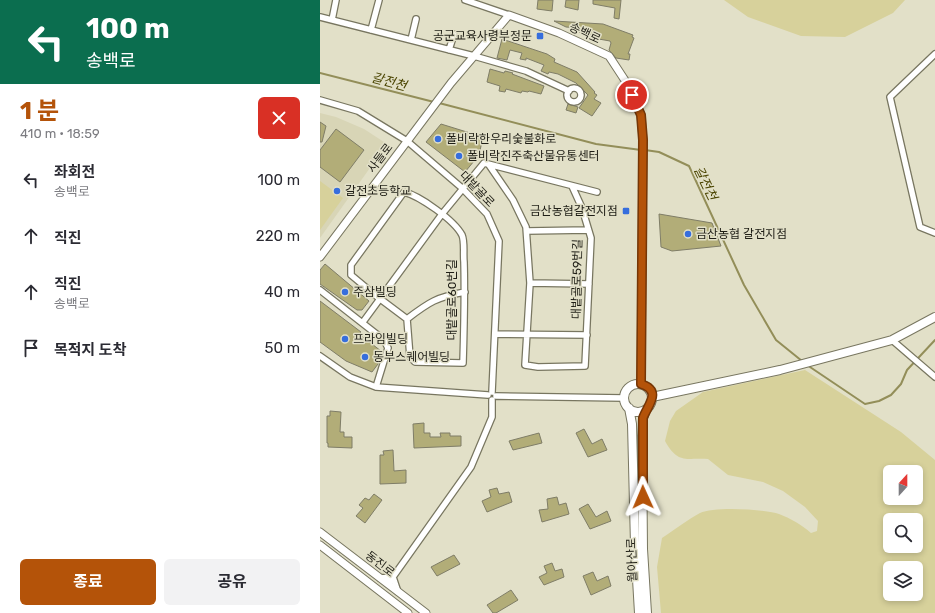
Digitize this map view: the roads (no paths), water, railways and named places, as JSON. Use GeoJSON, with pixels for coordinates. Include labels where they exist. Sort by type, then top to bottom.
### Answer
{"type":"FeatureCollection","features":[{"type":"Feature","properties":{"kind":"main road"},"geometry":{"type":"LineString","coordinates":[[652,397],[799,364],[892,340],[935,317]]}},
{"type":"Feature","properties":{"kind":"main road"},"geometry":{"type":"LineString","coordinates":[[629,408],[635,412],[646,410],[651,404],[652,397],[648,387],[641,384],[630,386],[625,391],[624,398],[629,408],[632,424],[639,613]]}},
{"type":"Feature","properties":{"kind":"main road","name":"월아산로"},"geometry":{"type":"LineString","coordinates":[[646,410],[643,418],[642,444],[644,556],[647,613]]}},
{"type":"Feature","properties":{"kind":"street"},"geometry":{"type":"LineString","coordinates":[[332,20],[336,0]]}},
{"type":"Feature","properties":{"kind":"street"},"geometry":{"type":"LineString","coordinates":[[371,30],[379,0]]}},
{"type":"Feature","properties":{"kind":"street","name":"송백로"},"geometry":{"type":"LineString","coordinates":[[465,0],[559,33],[609,56],[628,85],[641,115],[643,140],[641,176],[641,384]]}},
{"type":"Feature","properties":{"kind":"street"},"geometry":{"type":"LineString","coordinates":[[474,56],[509,16]]}},
{"type":"Feature","properties":{"kind":"street"},"geometry":{"type":"LineString","coordinates":[[320,17],[474,56],[526,71],[569,91]]}},
{"type":"Feature","properties":{"kind":"street"},"geometry":{"type":"LineString","coordinates":[[411,40],[416,19]]}},
{"type":"Feature","properties":{"kind":"street"},"geometry":{"type":"LineString","coordinates":[[449,50],[454,34]]}},
{"type":"Feature","properties":{"kind":"street"},"geometry":{"type":"LineString","coordinates":[[935,54],[890,97],[920,227],[935,233]]}},
{"type":"Feature","properties":{"kind":"street","name":"사들로"},"geometry":{"type":"LineString","coordinates":[[320,257],[451,83],[474,56]]}},
{"type":"Feature","properties":{"kind":"street","name":"대밭골로"},"geometry":{"type":"LineString","coordinates":[[320,100],[358,111],[407,141],[462,188],[487,214],[499,241],[492,417],[471,467],[388,584]]}},
{"type":"Feature","properties":{"kind":"street"},"geometry":{"type":"LineString","coordinates":[[363,322],[442,214],[484,163],[597,192]]}},
{"type":"Feature","properties":{"kind":"street"},"geometry":{"type":"LineString","coordinates":[[489,165],[513,200],[526,227],[530,283],[525,365],[538,367],[585,366],[588,335]]}},
{"type":"Feature","properties":{"kind":"street","name":"대밭골로59번길"},"geometry":{"type":"LineString","coordinates":[[495,334],[588,335],[591,238],[582,208],[572,186]]}},
{"type":"Feature","properties":{"kind":"street","name":"대밭골로60번길"},"geometry":{"type":"LineString","coordinates":[[404,192],[412,194],[442,214],[456,226],[462,236],[464,292],[463,363],[415,362],[410,357],[407,319],[351,275],[351,265],[404,192]]}},
{"type":"Feature","properties":{"kind":"street"},"geometry":{"type":"LineString","coordinates":[[526,231],[588,230]]}},
{"type":"Feature","properties":{"kind":"street"},"geometry":{"type":"LineString","coordinates":[[530,283],[589,284]]}},
{"type":"Feature","properties":{"kind":"street"},"geometry":{"type":"LineString","coordinates":[[320,290],[363,322],[384,340],[388,348],[376,387]]}},
{"type":"Feature","properties":{"kind":"street"},"geometry":{"type":"LineString","coordinates":[[407,319],[432,300],[464,292]]}},
{"type":"Feature","properties":{"kind":"street"},"geometry":{"type":"LineString","coordinates":[[892,340],[935,377]]}},
{"type":"Feature","properties":{"kind":"street"},"geometry":{"type":"LineString","coordinates":[[320,356],[350,377],[376,387],[492,396],[624,398]]}},
{"type":"Feature","properties":{"kind":"street","name":"동진로"},"geometry":{"type":"LineString","coordinates":[[320,532],[426,613]]}},
{"type":"Feature","properties":{"kind":"street","name":"동진로"},"geometry":{"type":"LineString","coordinates":[[320,545],[408,613]]}},
{"type":"Feature","properties":{"kind":"street"},"geometry":{"type":"LineString","coordinates":[[380,578],[393,577],[398,592]]}},
{"type":"Feature","properties":{"kind":"waterway","name":"갈전천"},"geometry":{"type":"LineString","coordinates":[[320,73],[434,102]]}},
{"type":"Feature","properties":{"kind":"waterway","name":"갈전천"},"geometry":{"type":"LineString","coordinates":[[439,103],[596,144],[641,150]]}},
{"type":"Feature","properties":{"kind":"waterway","name":"갈전천"},"geometry":{"type":"LineString","coordinates":[[645,150],[659,152],[689,166],[744,285],[776,340],[802,361]]}},
{"type":"Feature","properties":{"kind":"waterway","name":"갈전천"},"geometry":{"type":"LineString","coordinates":[[807,365],[865,404],[879,401],[891,395],[901,384],[907,370],[935,340]]}},
{"type":"Feature","properties":{"kind":"place","name":"공군교육사령부정문"},"geometry":{"type":"Point","coordinates":[540,36]}},
{"type":"Feature","properties":{"kind":"place","name":"폴비락한우리숯불화로"},"geometry":{"type":"Point","coordinates":[438,139]}},
{"type":"Feature","properties":{"kind":"place","name":"폴비락진주축산물유통센터"},"geometry":{"type":"Point","coordinates":[459,156]}},
{"type":"Feature","properties":{"kind":"place","name":"갈전초등학교"},"geometry":{"type":"Point","coordinates":[337,191]}},
{"type":"Feature","properties":{"kind":"place","name":"금산농협갈전지점"},"geometry":{"type":"Point","coordinates":[626,211]}},
{"type":"Feature","properties":{"kind":"place","name":"금산농협 갈전지점"},"geometry":{"type":"Point","coordinates":[688,234]}},
{"type":"Feature","properties":{"kind":"place","name":"주삼빌딩"},"geometry":{"type":"Point","coordinates":[345,292]}},
{"type":"Feature","properties":{"kind":"place","name":"프라임빌딩"},"geometry":{"type":"Point","coordinates":[345,339]}},
{"type":"Feature","properties":{"kind":"place","name":"동부스퀘어빌딩"},"geometry":{"type":"Point","coordinates":[365,357]}}]}
